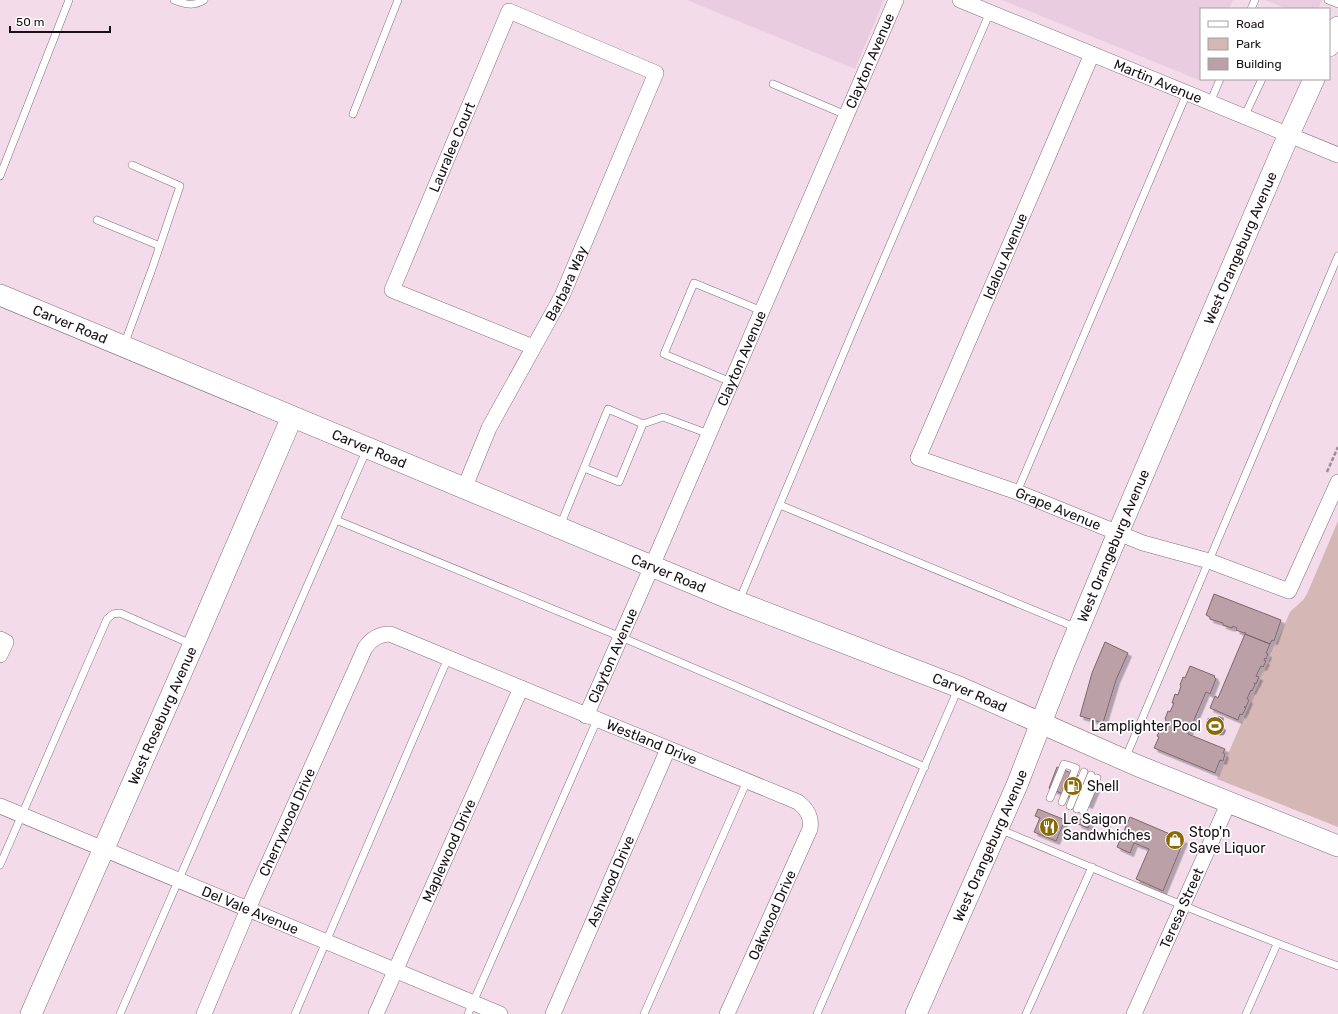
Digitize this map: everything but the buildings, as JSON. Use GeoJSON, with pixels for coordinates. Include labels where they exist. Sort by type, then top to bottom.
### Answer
{"type":"FeatureCollection","features":[{"type":"Feature","properties":{"kind":"street","name":"Clayton Avenue"},"geometry":{"type":"LineString","coordinates":[[592,718],[621,637],[896,0]]}},
{"type":"Feature","properties":{"kind":"street"},"geometry":{"type":"LineString","coordinates":[[960,0],[984,10]]}},
{"type":"Feature","properties":{"kind":"street","name":"Martin Avenue"},"geometry":{"type":"LineString","coordinates":[[984,10],[1338,155]]}},
{"type":"Feature","properties":{"kind":"street","name":"Lauralee Court"},"geometry":{"type":"LineString","coordinates":[[533,347],[392,290],[509,11],[656,73]]}},
{"type":"Feature","properties":{"kind":"street","name":"Idalou Avenue"},"geometry":{"type":"LineString","coordinates":[[918,458],[1092,54]]}},
{"type":"Feature","properties":{"kind":"street","name":"Barbara Way"},"geometry":{"type":"LineString","coordinates":[[464,489],[489,428],[562,296],[656,73]]}},
{"type":"Feature","properties":{"kind":"street","name":"West Orangeburg Avenue"},"geometry":{"type":"LineString","coordinates":[[916,1014],[1017,785],[1078,628],[1289,134],[1314,80]]}},
{"type":"Feature","properties":{"kind":"street","name":"Carver Road"},"geometry":{"type":"LineString","coordinates":[[0,295],[738,602],[959,687],[1125,760],[1338,846]]}},
{"type":"Feature","properties":{"kind":"street","name":"West Roseburg Avenue"},"geometry":{"type":"LineString","coordinates":[[31,1014],[292,417]]}},
{"type":"Feature","properties":{"kind":"street","name":"Grape Avenue"},"geometry":{"type":"LineString","coordinates":[[918,458],[1017,492],[1145,544],[1209,561],[1289,591],[1338,482]]}},
{"type":"Feature","properties":{"kind":"street","name":"Westland Drive"},"geometry":{"type":"LineString","coordinates":[[378,636],[390,634],[397,636],[449,657],[592,718],[798,802],[809,814]]}},
{"type":"Feature","properties":{"kind":"street","name":"Cherrywood Drive"},"geometry":{"type":"LineString","coordinates":[[204,1014],[248,909],[365,648],[373,638],[378,636]]}},
{"type":"Feature","properties":{"kind":"street","name":"Maplewood Drive"},"geometry":{"type":"LineString","coordinates":[[376,1014],[394,970],[521,688]]}},
{"type":"Feature","properties":{"kind":"street","name":"Ashwood Drive"},"geometry":{"type":"LineString","coordinates":[[553,1014],[668,749]]}},
{"type":"Feature","properties":{"kind":"street","name":"Teresa Street"},"geometry":{"type":"LineString","coordinates":[[1134,1014],[1229,802]]}},
{"type":"Feature","properties":{"kind":"street","name":"Del Vale Avenue"},"geometry":{"type":"LineString","coordinates":[[0,806],[394,970],[470,1008],[500,1014]]}},
{"type":"Feature","properties":{"kind":"street","name":"Oakwood Drive"},"geometry":{"type":"LineString","coordinates":[[727,1014],[810,829],[809,814]]}},
{"type":"Feature","properties":{"kind":"lane"},"geometry":{"type":"LineString","coordinates":[[0,176],[69,0]]}},
{"type":"Feature","properties":{"kind":"lane"},"geometry":{"type":"LineString","coordinates":[[174,0],[185,4],[198,4],[204,0]]}},
{"type":"Feature","properties":{"kind":"lane"},"geometry":{"type":"LineString","coordinates":[[352,114],[398,0]]}},
{"type":"Feature","properties":{"kind":"lane"},"geometry":{"type":"LineString","coordinates":[[1328,0],[1338,4]]}},
{"type":"Feature","properties":{"kind":"lane"},"geometry":{"type":"LineString","coordinates":[[738,602],[861,312],[984,10]]}},
{"type":"Feature","properties":{"kind":"lane"},"geometry":{"type":"LineString","coordinates":[[1210,102],[1220,80]]}},
{"type":"Feature","properties":{"kind":"lane"},"geometry":{"type":"LineString","coordinates":[[1244,116],[1262,80]]}},
{"type":"Feature","properties":{"kind":"lane"},"geometry":{"type":"LineString","coordinates":[[773,84],[846,115]]}},
{"type":"Feature","properties":{"kind":"lane"},"geometry":{"type":"LineString","coordinates":[[1017,492],[1187,93]]}},
{"type":"Feature","properties":{"kind":"lane"},"geometry":{"type":"LineString","coordinates":[[124,347],[180,186],[132,165]]}},
{"type":"Feature","properties":{"kind":"lane"},"geometry":{"type":"LineString","coordinates":[[97,220],[160,246]]}},
{"type":"Feature","properties":{"kind":"lane"},"geometry":{"type":"LineString","coordinates":[[1125,760],[1338,256]]}},
{"type":"Feature","properties":{"kind":"lane"},"geometry":{"type":"LineString","coordinates":[[731,382],[664,354],[694,283],[762,311]]}},
{"type":"Feature","properties":{"kind":"lane"},"geometry":{"type":"LineString","coordinates":[[559,528],[608,409],[643,424],[663,417],[709,434]]}},
{"type":"Feature","properties":{"kind":"lane"},"geometry":{"type":"LineString","coordinates":[[584,468],[619,482],[643,424]]}},
{"type":"Feature","properties":{"kind":"lane"},"geometry":{"type":"LineString","coordinates":[[120,1014],[367,448]]}},
{"type":"Feature","properties":{"kind":"lane"},"geometry":{"type":"LineString","coordinates":[[780,505],[1078,628]]}},
{"type":"Feature","properties":{"kind":"lane"},"geometry":{"type":"LineString","coordinates":[[336,520],[621,637],[925,767]]}},
{"type":"Feature","properties":{"kind":"lane"},"geometry":{"type":"LineString","coordinates":[[0,865],[108,619],[113,614],[120,613],[193,645]]}},
{"type":"Feature","properties":{"kind":"lane"},"geometry":{"type":"LineString","coordinates":[[295,1014],[449,657]]}},
{"type":"Feature","properties":{"kind":"lane"},"geometry":{"type":"LineString","coordinates":[[817,1014],[959,687]]}},
{"type":"Feature","properties":{"kind":"lane"},"geometry":{"type":"LineString","coordinates":[[470,1008],[592,718]]}},
{"type":"Feature","properties":{"kind":"lane"},"geometry":{"type":"LineString","coordinates":[[1050,798],[1064,764],[1076,768],[1062,802]]}},
{"type":"Feature","properties":{"kind":"lane"},"geometry":{"type":"LineString","coordinates":[[1070,806],[1091,775],[1080,810]]}},
{"type":"Feature","properties":{"kind":"lane"},"geometry":{"type":"LineString","coordinates":[[644,1014],[747,781]]}},
{"type":"Feature","properties":{"kind":"lane"},"geometry":{"type":"LineString","coordinates":[[997,828],[1183,906],[1277,944],[1338,966]]}},
{"type":"Feature","properties":{"kind":"lane"},"geometry":{"type":"LineString","coordinates":[[1026,1014],[1092,867]]}},
{"type":"Feature","properties":{"kind":"lane"},"geometry":{"type":"LineString","coordinates":[[1246,1014],[1277,944]]}},
{"type":"Feature","properties":{"kind":"path"},"geometry":{"type":"LineString","coordinates":[[1105,835],[1112,823]]}},
{"type":"Feature","properties":{"kind":"shaded area"},"geometry":{"type":"Polygon","coordinates":[[[687,0],[884,0],[855,69],[687,0]]]}},
{"type":"Feature","properties":{"kind":"shaded area"},"geometry":{"type":"Polygon","coordinates":[[[1002,0],[1233,0],[1229,8],[1200,8],[1199,80],[1002,0]]]}},
{"type":"Feature","properties":{"kind":"shaded area"},"geometry":{"type":"Polygon","coordinates":[[[1265,0],[1322,0],[1318,8],[1285,8],[1265,0]]]}},
{"type":"Feature","properties":{"kind":"shaded area","name":"Lamplighter Pool"},"geometry":{"type":"Polygon","coordinates":[[[1219,716],[1224,718],[1223,725],[1226,731],[1224,735],[1218,735],[1213,728],[1207,726],[1206,723],[1208,718],[1219,716]]]}},
{"type":"Feature","properties":{"kind":"green space"},"geometry":{"type":"Polygon","coordinates":[[[1338,521],[1338,827],[1217,779],[1290,612],[1303,600],[1307,594],[1338,521]]]}},
{"type":"Feature","properties":{"kind":"place","name":"Lamplighter Pool"},"geometry":{"type":"Point","coordinates":[1215,726]}},
{"type":"Feature","properties":{"kind":"place","name":"Shell"},"geometry":{"type":"Point","coordinates":[1073,786]}},
{"type":"Feature","properties":{"kind":"place","name":"Le Saigon Sandwhiches"},"geometry":{"type":"Point","coordinates":[1049,827]}},
{"type":"Feature","properties":{"kind":"place","name":"Stop'n Save Liquor"},"geometry":{"type":"Point","coordinates":[1175,840]}}]}
